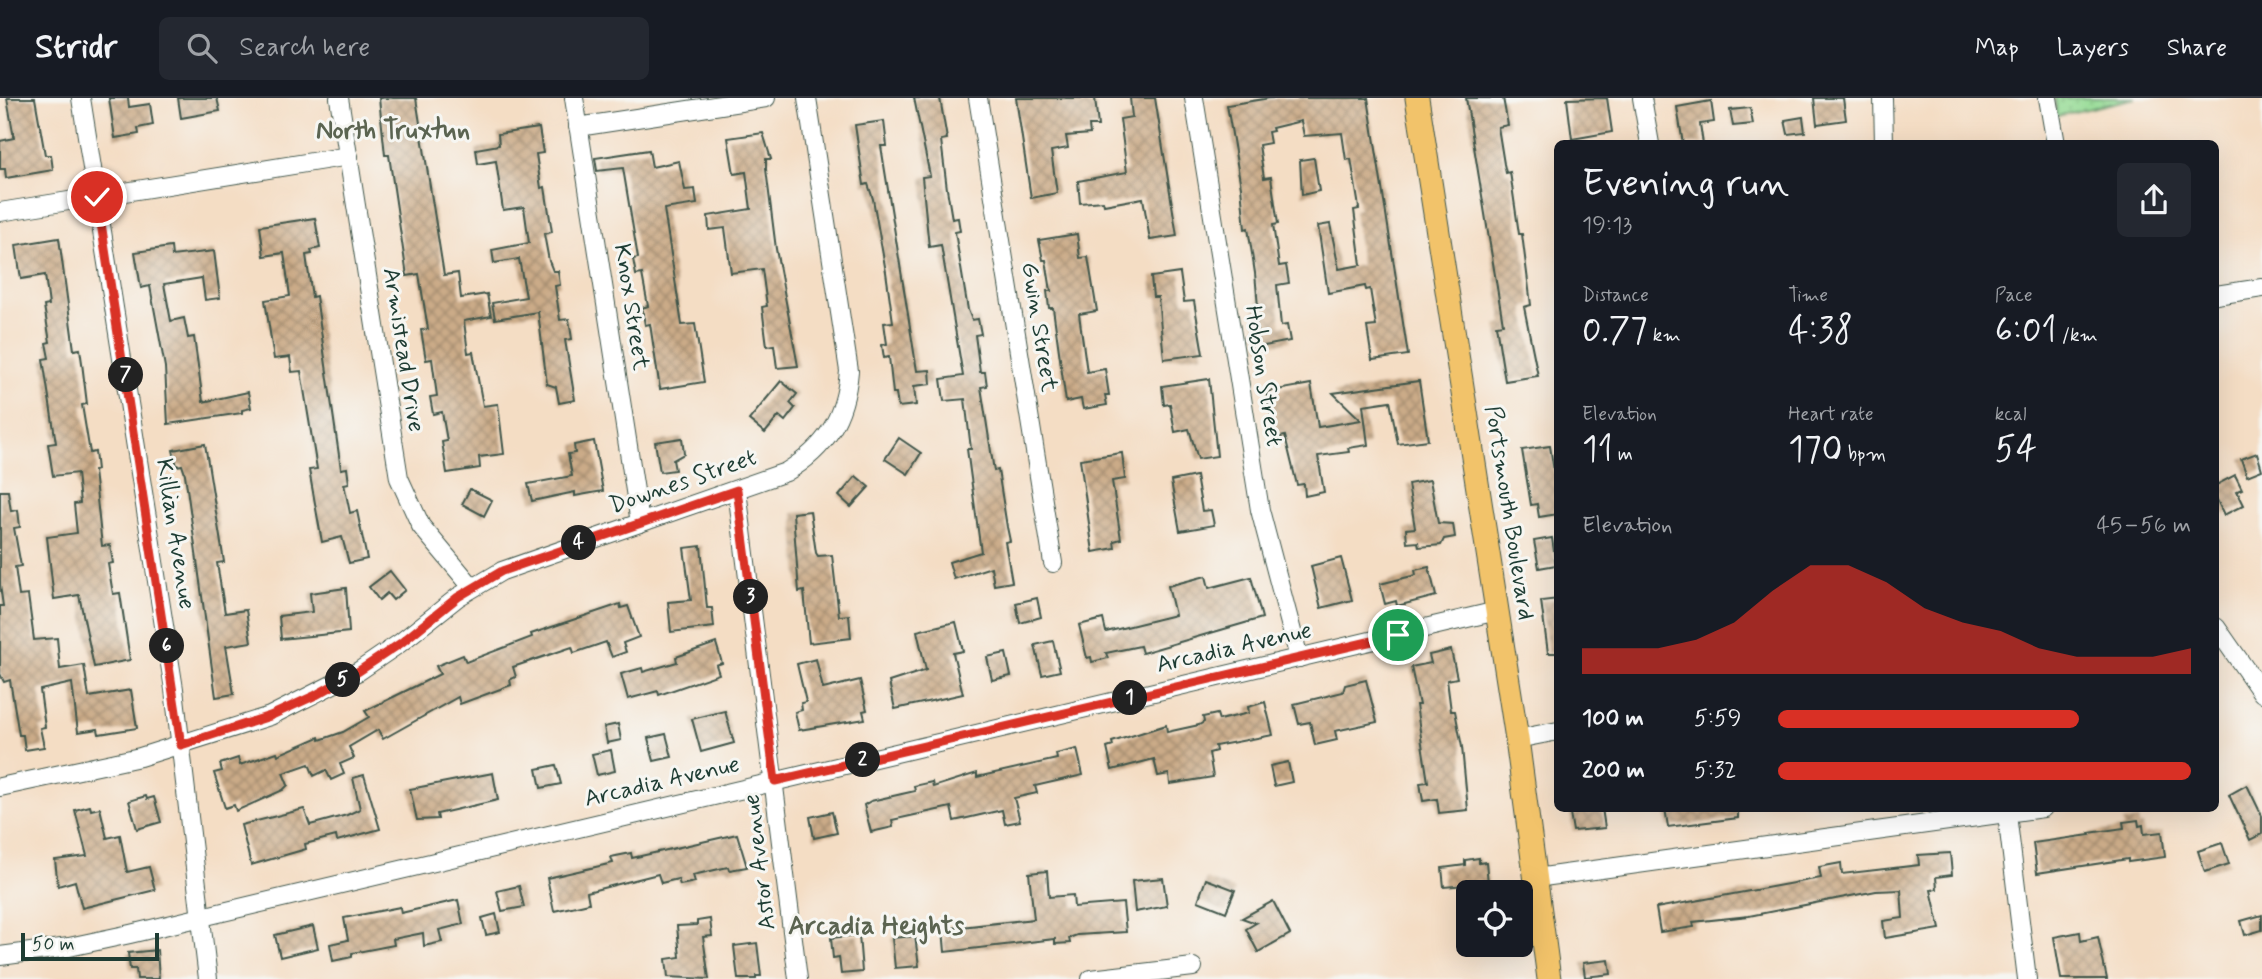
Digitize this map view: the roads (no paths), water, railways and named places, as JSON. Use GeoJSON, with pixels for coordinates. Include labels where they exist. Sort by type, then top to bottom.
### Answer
{"type":"FeatureCollection","features":[{"type":"Feature","properties":{"kind":"main road","name":"Portsmouth Boulevard"},"geometry":{"type":"LineString","coordinates":[[1417,98],[1517,739],[1549,979]]}},
{"type":"Feature","properties":{"kind":"street","name":"Killian Avenue"},"geometry":{"type":"LineString","coordinates":[[81,98],[181,745],[208,979]]}},
{"type":"Feature","properties":{"kind":"street","name":"Armistead Drive"},"geometry":{"type":"LineString","coordinates":[[339,98],[399,478],[421,526],[472,587]]}},
{"type":"Feature","properties":{"kind":"street","name":"Knox Street"},"geometry":{"type":"LineString","coordinates":[[573,98],[640,523]]}},
{"type":"Feature","properties":{"kind":"street"},"geometry":{"type":"LineString","coordinates":[[578,128],[766,98]]}},
{"type":"Feature","properties":{"kind":"street","name":"Downes Street"},"geometry":{"type":"LineString","coordinates":[[0,787],[71,774],[181,745],[270,716],[316,695],[401,643],[472,587],[537,557],[737,490],[786,472],[805,461],[834,429],[847,393],[848,358],[807,98]]}},
{"type":"Feature","properties":{"kind":"street","name":"Gwin Street"},"geometry":{"type":"LineString","coordinates":[[978,98],[1053,563]]}},
{"type":"Feature","properties":{"kind":"street","name":"Hobson Street"},"geometry":{"type":"LineString","coordinates":[[1194,98],[1260,510],[1299,658]]}},
{"type":"Feature","properties":{"kind":"street"},"geometry":{"type":"LineString","coordinates":[[1642,98],[1649,140]]}},
{"type":"Feature","properties":{"kind":"street"},"geometry":{"type":"LineString","coordinates":[[1883,98],[1884,140]]}},
{"type":"Feature","properties":{"kind":"street"},"geometry":{"type":"LineString","coordinates":[[2048,98],[2055,140]]}},
{"type":"Feature","properties":{"kind":"street"},"geometry":{"type":"LineString","coordinates":[[0,212],[349,156]]}},
{"type":"Feature","properties":{"kind":"street"},"geometry":{"type":"LineString","coordinates":[[2219,295],[2262,288]]}},
{"type":"Feature","properties":{"kind":"street","name":"Astor Avenue"},"geometry":{"type":"LineString","coordinates":[[737,490],[798,979]]}},
{"type":"Feature","properties":{"kind":"street","name":"Arcadia Avenue"},"geometry":{"type":"LineString","coordinates":[[0,956],[69,947],[201,918],[1497,611]]}},
{"type":"Feature","properties":{"kind":"street"},"geometry":{"type":"LineString","coordinates":[[2219,631],[2262,693]]}},
{"type":"Feature","properties":{"kind":"street"},"geometry":{"type":"LineString","coordinates":[[1517,739],[1554,733]]}},
{"type":"Feature","properties":{"kind":"street"},"geometry":{"type":"LineString","coordinates":[[1536,878],[2019,812]]}},
{"type":"Feature","properties":{"kind":"street"},"geometry":{"type":"LineString","coordinates":[[2007,814],[2027,979]]}},
{"type":"Feature","properties":{"kind":"street"},"geometry":{"type":"LineString","coordinates":[[1091,979],[1193,967]]}},
{"type":"Feature","properties":{"kind":"district","name":"North Truxtun"},"geometry":{"type":"Point","coordinates":[393,131]}},
{"type":"Feature","properties":{"kind":"district","name":"Arcadia Heights"},"geometry":{"type":"Point","coordinates":[876,927]}}]}
